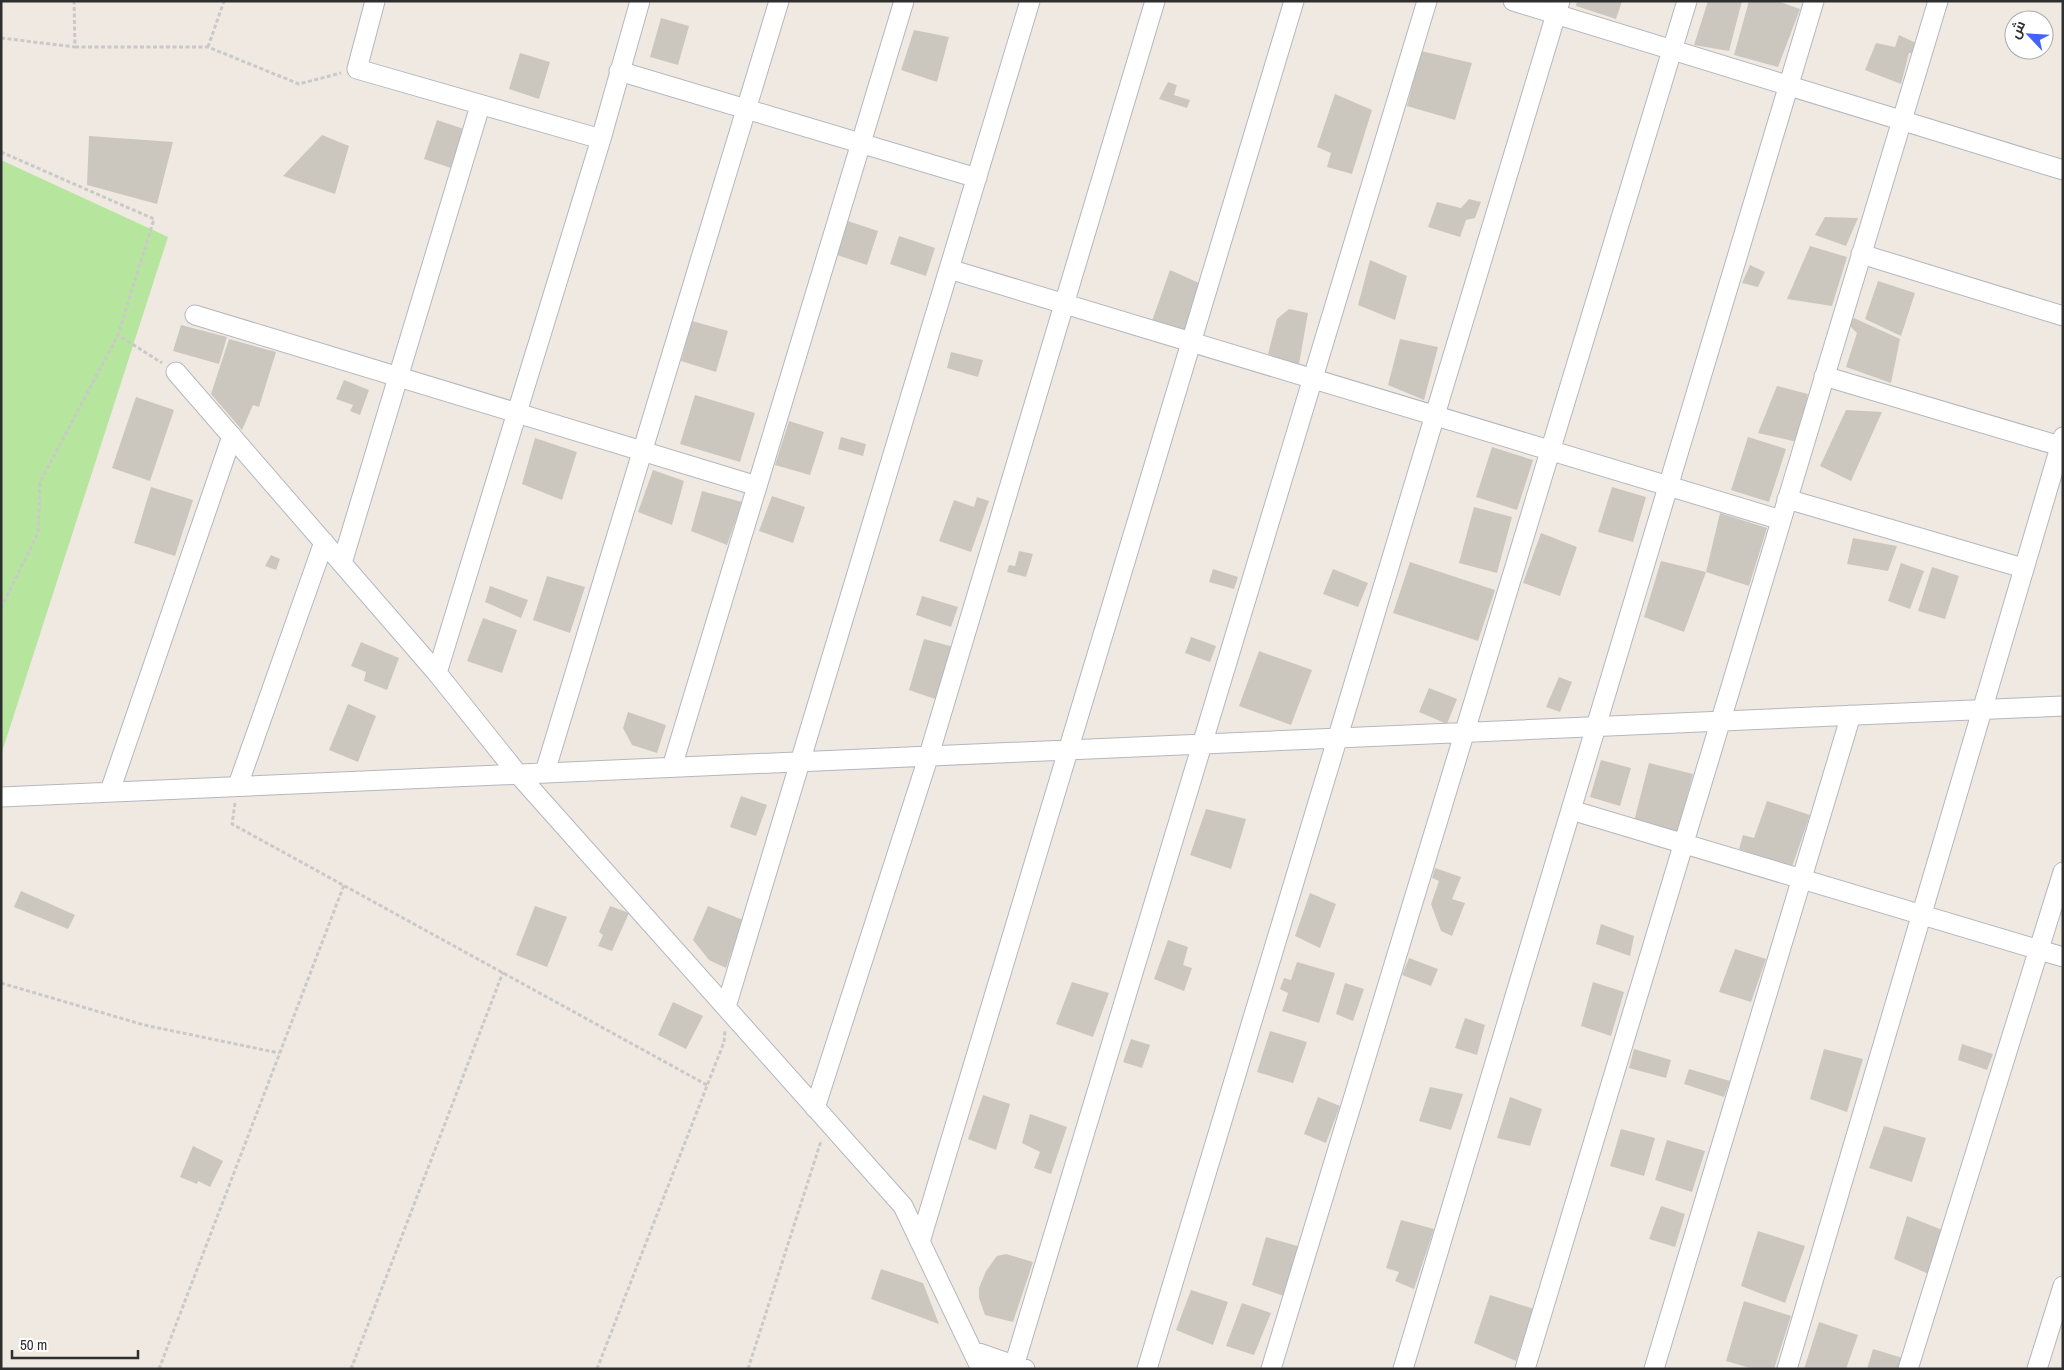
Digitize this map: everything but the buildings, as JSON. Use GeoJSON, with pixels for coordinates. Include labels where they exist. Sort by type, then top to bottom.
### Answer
{"type":"FeatureCollection","features":[{"type":"Feature","properties":{"kind":"street"},"geometry":{"type":"LineString","coordinates":[[375,1],[356,69],[480,106],[601,139]]}},
{"type":"Feature","properties":{"kind":"street"},"geometry":{"type":"LineString","coordinates":[[437,674],[601,139],[640,1]]}},
{"type":"Feature","properties":{"kind":"street"},"geometry":{"type":"LineString","coordinates":[[545,772],[779,1]]}},
{"type":"Feature","properties":{"kind":"street"},"geometry":{"type":"LineString","coordinates":[[672,767],[904,1]]}},
{"type":"Feature","properties":{"kind":"street"},"geometry":{"type":"LineString","coordinates":[[726,1007],[1030,1]]}},
{"type":"Feature","properties":{"kind":"street"},"geometry":{"type":"LineString","coordinates":[[821,1114],[1155,1]]}},
{"type":"Feature","properties":{"kind":"street"},"geometry":{"type":"LineString","coordinates":[[920,1242],[1294,1]]}},
{"type":"Feature","properties":{"kind":"street"},"geometry":{"type":"LineString","coordinates":[[973,1351],[1019,1367],[1203,744],[1427,1]]}},
{"type":"Feature","properties":{"kind":"street"},"geometry":{"type":"LineString","coordinates":[[1513,1],[1558,8],[1672,50],[2063,170]]}},
{"type":"Feature","properties":{"kind":"street"},"geometry":{"type":"LineString","coordinates":[[1272,1369],[1687,1]]}},
{"type":"Feature","properties":{"kind":"street"},"geometry":{"type":"LineString","coordinates":[[1403,1369],[1814,1]]}},
{"type":"Feature","properties":{"kind":"street"},"geometry":{"type":"LineString","coordinates":[[1525,1369],[1938,1]]}},
{"type":"Feature","properties":{"kind":"street"},"geometry":{"type":"LineString","coordinates":[[1146,1369],[1558,8]]}},
{"type":"Feature","properties":{"kind":"street"},"geometry":{"type":"LineString","coordinates":[[619,71],[977,178]]}},
{"type":"Feature","properties":{"kind":"street"},"geometry":{"type":"LineString","coordinates":[[342,563],[480,106]]}},
{"type":"Feature","properties":{"kind":"street"},"geometry":{"type":"LineString","coordinates":[[1861,254],[2063,316]]}},
{"type":"Feature","properties":{"kind":"street"},"geometry":{"type":"LineString","coordinates":[[950,269],[1781,520]]}},
{"type":"Feature","properties":{"kind":"street"},"geometry":{"type":"LineString","coordinates":[[195,315],[757,486]]}},
{"type":"Feature","properties":{"kind":"street"},"geometry":{"type":"LineString","coordinates":[[176,372],[437,674],[517,773],[903,1206],[982,1369]]}},
{"type":"Feature","properties":{"kind":"street"},"geometry":{"type":"LineString","coordinates":[[1786,1369],[2023,568],[2060,452],[1824,376]]}},
{"type":"Feature","properties":{"kind":"street"},"geometry":{"type":"LineString","coordinates":[[110,791],[232,436]]}},
{"type":"Feature","properties":{"kind":"street"},"geometry":{"type":"LineString","coordinates":[[1787,499],[2023,568]]}},
{"type":"Feature","properties":{"kind":"street"},"geometry":{"type":"LineString","coordinates":[[238,785],[324,542]]}},
{"type":"Feature","properties":{"kind":"street"},"geometry":{"type":"LineString","coordinates":[[1,797],[238,785],[2063,706]]}},
{"type":"Feature","properties":{"kind":"street"},"geometry":{"type":"LineString","coordinates":[[1654,1369],[1851,715]]}},
{"type":"Feature","properties":{"kind":"street"},"geometry":{"type":"LineString","coordinates":[[1571,810],[2063,957]]}},
{"type":"Feature","properties":{"kind":"street"},"geometry":{"type":"LineString","coordinates":[[1908,1369],[2063,872]]}},
{"type":"Feature","properties":{"kind":"street"},"geometry":{"type":"LineString","coordinates":[[2037,1369],[2063,1286]]}},
{"type":"Feature","properties":{"kind":"path"},"geometry":{"type":"LineString","coordinates":[[74,1],[75,46]]}},
{"type":"Feature","properties":{"kind":"path"},"geometry":{"type":"LineString","coordinates":[[208,47],[224,1]]}},
{"type":"Feature","properties":{"kind":"path"},"geometry":{"type":"LineString","coordinates":[[1,38],[75,46],[208,47],[299,84],[356,69]]}},
{"type":"Feature","properties":{"kind":"path"},"geometry":{"type":"LineString","coordinates":[[1,152],[154,219],[118,335],[40,482],[38,533],[1,608]]}},
{"type":"Feature","properties":{"kind":"path"},"geometry":{"type":"LineString","coordinates":[[118,335],[176,372]]}},
{"type":"Feature","properties":{"kind":"path"},"geometry":{"type":"LineString","coordinates":[[238,785],[232,824],[708,1085]]}},
{"type":"Feature","properties":{"kind":"path"},"geometry":{"type":"LineString","coordinates":[[159,1369],[344,885]]}},
{"type":"Feature","properties":{"kind":"path"},"geometry":{"type":"LineString","coordinates":[[351,1369],[503,972]]}},
{"type":"Feature","properties":{"kind":"path"},"geometry":{"type":"LineString","coordinates":[[1,983],[144,1025],[280,1053]]}},
{"type":"Feature","properties":{"kind":"path"},"geometry":{"type":"LineString","coordinates":[[597,1369],[724,1042],[726,1007]]}},
{"type":"Feature","properties":{"kind":"path"},"geometry":{"type":"LineString","coordinates":[[748,1369],[821,1114]]}},
{"type":"Feature","properties":{"kind":"green space"},"geometry":{"type":"Polygon","coordinates":[[[1,160],[168,237],[1,755],[1,160]]]}}]}
